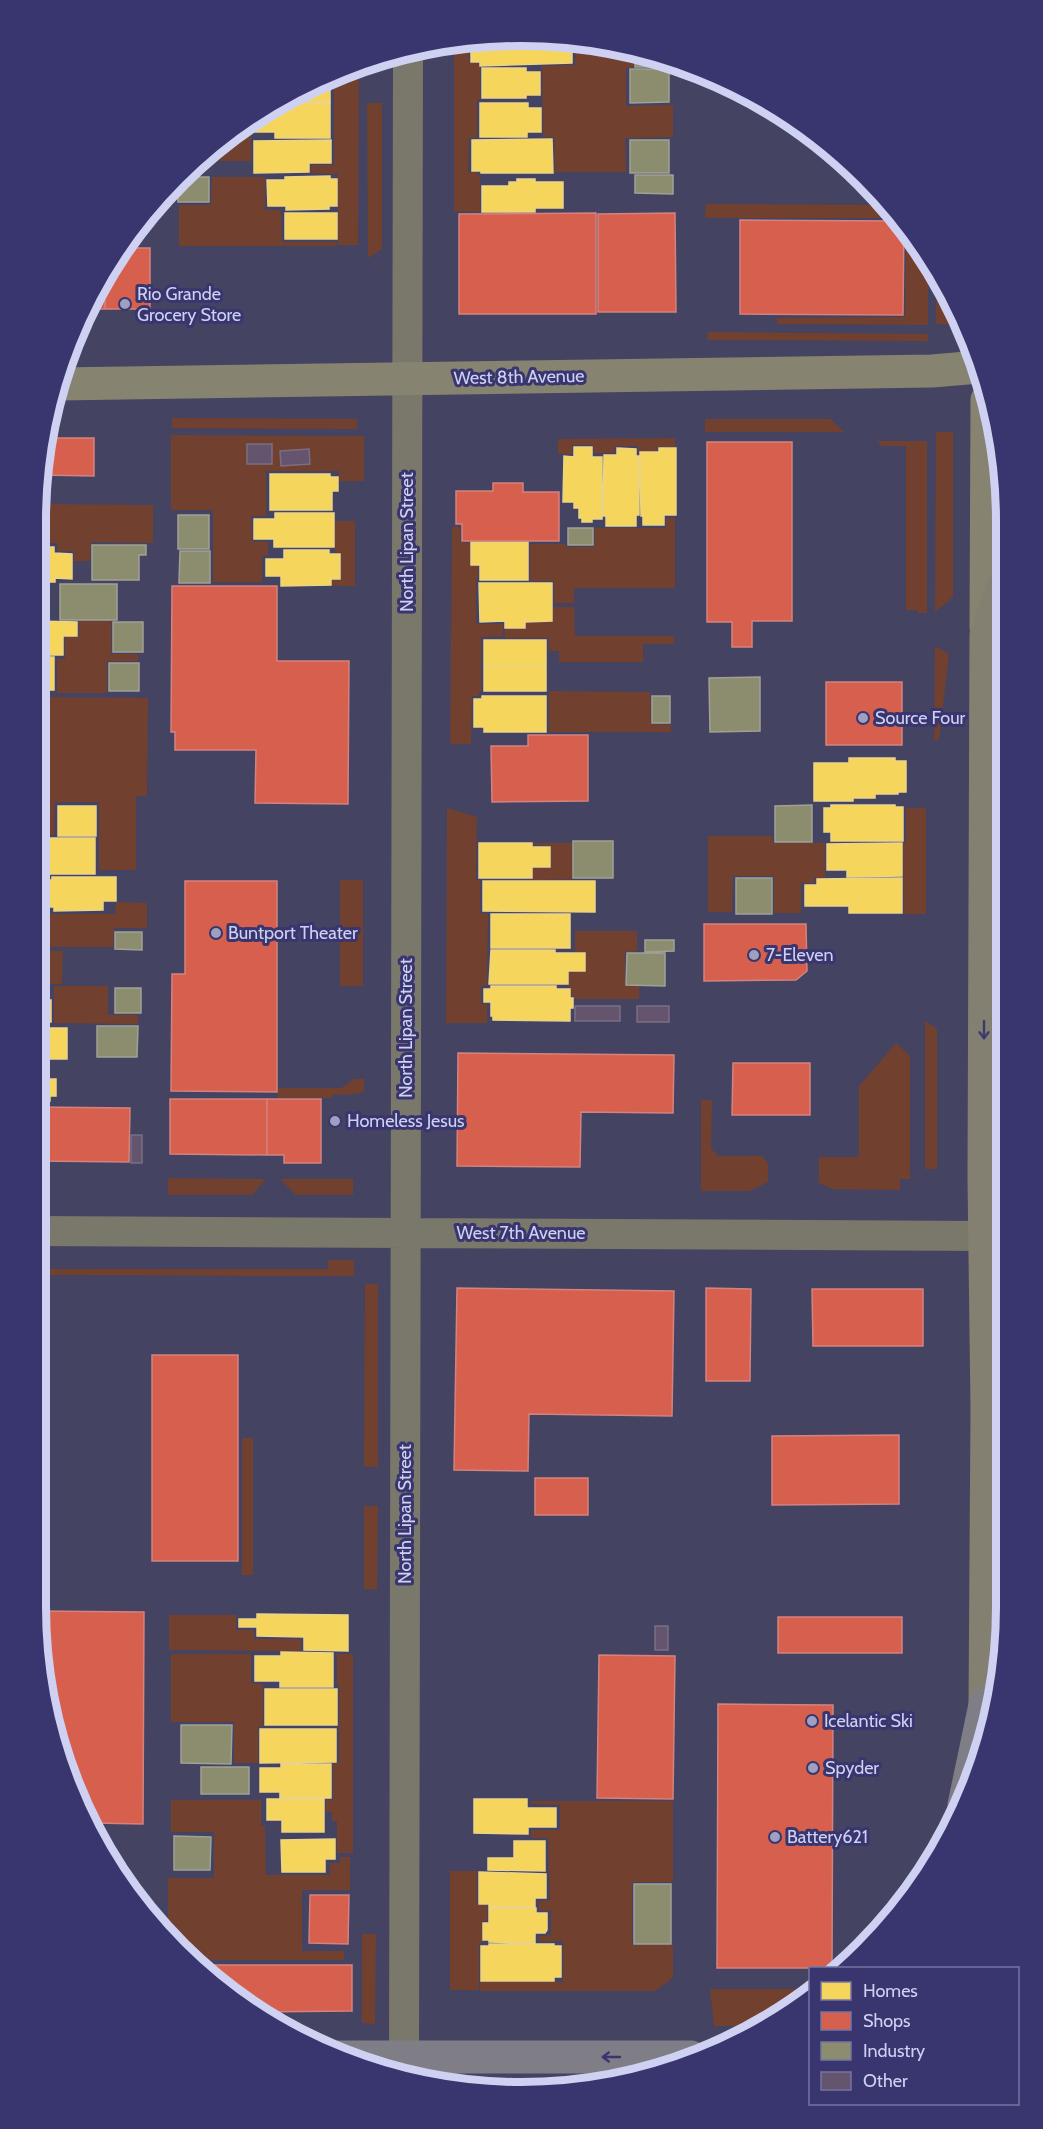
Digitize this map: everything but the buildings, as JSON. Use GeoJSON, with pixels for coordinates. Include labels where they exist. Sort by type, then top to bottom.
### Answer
{"type":"FeatureCollection","features":[{"type":"Feature","properties":{"kind":"highway"},"geometry":{"type":"LineString","coordinates":[[369,2057],[674,2057]]}},
{"type":"Feature","properties":{"kind":"main road","name":"West 8th Avenue"},"geometry":{"type":"LineString","coordinates":[[68,384],[932,371],[971,368]]}},
{"type":"Feature","properties":{"kind":"main road"},"geometry":{"type":"LineString","coordinates":[[987,428],[986,635],[995,1235],[987,1410],[987,1700]]}},
{"type":"Feature","properties":{"kind":"main road"},"geometry":{"type":"LineString","coordinates":[[986,635],[996,606]]}},
{"type":"Feature","properties":{"kind":"street","name":"North Lipan Street"},"geometry":{"type":"LineString","coordinates":[[404,2067],[408,61]]}},
{"type":"Feature","properties":{"kind":"street","name":"West 7th Avenue"},"geometry":{"type":"LineString","coordinates":[[46,1231],[995,1235]]}},
{"type":"Feature","properties":{"kind":"shaded area"},"geometry":{"type":"Polygon","coordinates":[[[469,50],[469,63],[478,63],[480,68],[477,137],[469,138],[468,172],[480,175],[480,212],[454,211],[454,52],[469,50]]]}},
{"type":"Feature","properties":{"kind":"shaded area"},"geometry":{"type":"Polygon","coordinates":[[[576,50],[634,61],[634,67],[626,68],[626,106],[673,105],[673,137],[625,138],[626,172],[555,172],[554,137],[543,137],[542,66],[575,65],[576,50]]]}},
{"type":"Feature","properties":{"kind":"shaded area"},"geometry":{"type":"Polygon","coordinates":[[[359,76],[358,245],[338,245],[338,174],[311,173],[311,165],[334,165],[334,85],[359,76]]]}},
{"type":"Feature","properties":{"kind":"shaded area"},"geometry":{"type":"Polygon","coordinates":[[[367,103],[382,103],[382,249],[368,258],[367,103]]]}},
{"type":"Feature","properties":{"kind":"shaded area"},"geometry":{"type":"Polygon","coordinates":[[[251,132],[251,161],[212,161],[251,132]]]}},
{"type":"Feature","properties":{"kind":"shaded area"},"geometry":{"type":"Polygon","coordinates":[[[212,177],[265,177],[265,210],[281,210],[282,242],[337,242],[337,246],[179,246],[179,205],[211,205],[212,177]]]}},
{"type":"Feature","properties":{"kind":"shaded area"},"geometry":{"type":"Polygon","coordinates":[[[706,204],[876,205],[887,218],[705,218],[706,204]]]}},
{"type":"Feature","properties":{"kind":"shaded area"},"geometry":{"type":"Polygon","coordinates":[[[906,243],[928,276],[928,325],[777,324],[777,318],[905,317],[906,243]]]}},
{"type":"Feature","properties":{"kind":"shaded area"},"geometry":{"type":"Polygon","coordinates":[[[936,289],[948,311],[951,324],[936,324],[936,289]]]}},
{"type":"Feature","properties":{"kind":"shaded area"},"geometry":{"type":"Polygon","coordinates":[[[708,332],[928,334],[928,341],[707,340],[708,332]]]}},
{"type":"Feature","properties":{"kind":"shaded area"},"geometry":{"type":"Polygon","coordinates":[[[172,418],[357,419],[357,429],[172,428],[172,418]]]}},
{"type":"Feature","properties":{"kind":"shaded area"},"geometry":{"type":"Polygon","coordinates":[[[705,419],[830,419],[844,432],[705,432],[705,419]]]}},
{"type":"Feature","properties":{"kind":"shaded area"},"geometry":{"type":"Polygon","coordinates":[[[936,432],[953,432],[953,597],[935,612],[936,432]]]}},
{"type":"Feature","properties":{"kind":"shaded area"},"geometry":{"type":"Polygon","coordinates":[[[171,435],[364,436],[364,481],[339,481],[339,471],[266,471],[266,516],[251,516],[252,541],[268,542],[268,555],[262,556],[262,582],[213,582],[213,510],[171,510],[171,435]]]}},
{"type":"Feature","properties":{"kind":"shaded area"},"geometry":{"type":"Polygon","coordinates":[[[675,438],[675,447],[657,447],[657,451],[638,451],[638,446],[615,446],[614,453],[594,453],[593,445],[572,445],[572,454],[558,454],[558,439],[675,438]]]}},
{"type":"Feature","properties":{"kind":"shaded area"},"geometry":{"type":"Polygon","coordinates":[[[877,441],[927,441],[927,613],[906,610],[906,446],[882,446],[877,441]]]}},
{"type":"Feature","properties":{"kind":"shaded area"},"geometry":{"type":"Polygon","coordinates":[[[47,504],[153,505],[153,543],[91,542],[90,561],[74,561],[74,551],[58,551],[57,543],[46,543],[47,504]]]}},
{"type":"Feature","properties":{"kind":"shaded area"},"geometry":{"type":"Polygon","coordinates":[[[666,518],[675,518],[675,588],[574,588],[574,603],[554,603],[554,581],[530,581],[530,544],[594,547],[595,528],[666,528],[666,518]]]}},
{"type":"Feature","properties":{"kind":"shaded area"},"geometry":{"type":"Polygon","coordinates":[[[335,521],[355,521],[355,586],[332,586],[332,580],[341,580],[341,553],[335,552],[335,521]]]}},
{"type":"Feature","properties":{"kind":"shaded area"},"geometry":{"type":"Polygon","coordinates":[[[452,527],[460,527],[460,542],[470,543],[470,566],[478,566],[476,624],[503,624],[503,636],[481,637],[481,692],[479,696],[472,696],[471,744],[450,744],[452,527]]]}},
{"type":"Feature","properties":{"kind":"shaded area"},"geometry":{"type":"Polygon","coordinates":[[[553,607],[574,607],[575,636],[674,636],[674,644],[643,644],[643,662],[559,662],[559,651],[549,651],[549,638],[505,638],[505,629],[526,629],[526,622],[553,622],[553,607]]]}},
{"type":"Feature","properties":{"kind":"shaded area"},"geometry":{"type":"Polygon","coordinates":[[[79,621],[111,621],[111,654],[138,654],[138,661],[107,661],[107,693],[57,693],[57,659],[65,659],[65,637],[79,637],[79,621]]]}},
{"type":"Feature","properties":{"kind":"shaded area"},"geometry":{"type":"Polygon","coordinates":[[[935,646],[949,654],[939,740],[934,740],[935,646]]]}},
{"type":"Feature","properties":{"kind":"shaded area"},"geometry":{"type":"Polygon","coordinates":[[[549,691],[650,692],[651,724],[671,725],[671,732],[549,732],[549,691]]]}},
{"type":"Feature","properties":{"kind":"shaded area"},"geometry":{"type":"Polygon","coordinates":[[[46,697],[148,698],[147,796],[136,796],[136,870],[99,870],[99,802],[55,802],[54,835],[46,835],[46,697]]]}},
{"type":"Feature","properties":{"kind":"shaded area"},"geometry":{"type":"Polygon","coordinates":[[[447,808],[477,817],[476,880],[480,881],[480,913],[488,914],[487,985],[481,986],[481,1004],[487,1004],[487,1023],[446,1023],[447,808]]]}},
{"type":"Feature","properties":{"kind":"shaded area"},"geometry":{"type":"Polygon","coordinates":[[[906,808],[926,808],[926,914],[904,914],[903,843],[906,842],[906,808]]]}},
{"type":"Feature","properties":{"kind":"shaded area"},"geometry":{"type":"Polygon","coordinates":[[[708,836],[772,836],[773,843],[825,843],[825,878],[814,878],[814,883],[801,883],[801,913],[774,913],[774,876],[733,876],[732,912],[708,912],[708,836]]]}},
{"type":"Feature","properties":{"kind":"shaded area"},"geometry":{"type":"Polygon","coordinates":[[[533,843],[572,843],[572,879],[533,880],[533,868],[551,868],[551,846],[533,845],[533,843]]]}},
{"type":"Feature","properties":{"kind":"shaded area"},"geometry":{"type":"Polygon","coordinates":[[[340,880],[363,880],[363,986],[340,986],[340,880]]]}},
{"type":"Feature","properties":{"kind":"shaded area"},"geometry":{"type":"Polygon","coordinates":[[[116,902],[147,903],[147,928],[114,928],[113,947],[46,947],[46,914],[115,914],[116,902]]]}},
{"type":"Feature","properties":{"kind":"shaded area"},"geometry":{"type":"Polygon","coordinates":[[[575,931],[637,931],[637,951],[625,952],[625,986],[639,986],[639,999],[574,999],[574,996],[571,996],[569,972],[586,971],[585,952],[575,952],[575,931]]]}},
{"type":"Feature","properties":{"kind":"shaded area"},"geometry":{"type":"Polygon","coordinates":[[[46,951],[63,951],[62,984],[46,984],[46,951]]]}},
{"type":"Feature","properties":{"kind":"shaded area"},"geometry":{"type":"Polygon","coordinates":[[[54,986],[108,986],[108,1015],[138,1015],[138,1024],[54,1023],[54,986]]]}},
{"type":"Feature","properties":{"kind":"shaded area"},"geometry":{"type":"Polygon","coordinates":[[[925,1021],[937,1029],[937,1169],[925,1169],[925,1021]]]}},
{"type":"Feature","properties":{"kind":"shaded area"},"geometry":{"type":"Polygon","coordinates":[[[896,1043],[910,1056],[910,1179],[900,1179],[900,1190],[833,1189],[819,1183],[819,1157],[859,1157],[859,1086],[896,1043]]]}},
{"type":"Feature","properties":{"kind":"shaded area"},"geometry":{"type":"Polygon","coordinates":[[[354,1079],[364,1079],[364,1091],[357,1094],[332,1095],[332,1098],[278,1098],[278,1088],[341,1088],[354,1079]]]}},
{"type":"Feature","properties":{"kind":"shaded area"},"geometry":{"type":"Polygon","coordinates":[[[701,1100],[712,1100],[711,1148],[718,1156],[762,1156],[768,1163],[768,1182],[750,1191],[701,1191],[701,1100]]]}},
{"type":"Feature","properties":{"kind":"shaded area"},"geometry":{"type":"Polygon","coordinates":[[[168,1178],[266,1179],[252,1195],[168,1195],[168,1178]]]}},
{"type":"Feature","properties":{"kind":"shaded area"},"geometry":{"type":"Polygon","coordinates":[[[280,1179],[353,1179],[353,1195],[296,1195],[280,1179]]]}},
{"type":"Feature","properties":{"kind":"shaded area"},"geometry":{"type":"Polygon","coordinates":[[[328,1260],[354,1260],[354,1276],[46,1275],[46,1269],[328,1269],[328,1260]]]}},
{"type":"Feature","properties":{"kind":"shaded area"},"geometry":{"type":"Polygon","coordinates":[[[365,1284],[378,1284],[378,1467],[364,1467],[365,1284]]]}},
{"type":"Feature","properties":{"kind":"shaded area"},"geometry":{"type":"Polygon","coordinates":[[[242,1438],[253,1438],[253,1575],[242,1575],[242,1438]]]}},
{"type":"Feature","properties":{"kind":"shaded area"},"geometry":{"type":"Polygon","coordinates":[[[364,1506],[378,1506],[377,1589],[364,1589],[364,1506]]]}},
{"type":"Feature","properties":{"kind":"shaded area"},"geometry":{"type":"Polygon","coordinates":[[[169,1615],[236,1615],[236,1630],[254,1630],[254,1639],[301,1639],[301,1651],[169,1650],[169,1615]]]}},
{"type":"Feature","properties":{"kind":"shaded area"},"geometry":{"type":"Polygon","coordinates":[[[171,1654],[251,1654],[251,1683],[263,1684],[263,1726],[258,1727],[258,1763],[234,1763],[234,1722],[171,1722],[171,1654]]]}},
{"type":"Feature","properties":{"kind":"shaded area"},"geometry":{"type":"Polygon","coordinates":[[[337,1654],[353,1654],[353,1853],[337,1853],[337,1821],[332,1821],[332,1812],[326,1812],[326,1800],[333,1800],[333,1763],[339,1763],[337,1654]]]}},
{"type":"Feature","properties":{"kind":"shaded area"},"geometry":{"type":"Polygon","coordinates":[[[171,1800],[261,1800],[261,1826],[265,1826],[266,1875],[330,1875],[330,1863],[340,1863],[340,1857],[350,1857],[350,1890],[302,1890],[302,1951],[344,1951],[344,1960],[203,1960],[168,1925],[168,1878],[214,1878],[214,1832],[171,1832],[171,1800]]]}},
{"type":"Feature","properties":{"kind":"shaded area"},"geometry":{"type":"Polygon","coordinates":[[[531,1801],[673,1801],[673,1882],[632,1882],[632,1945],[673,1945],[673,1978],[655,1991],[480,1991],[480,1982],[563,1982],[563,1941],[539,1941],[539,1936],[551,1935],[551,1911],[539,1910],[539,1901],[550,1900],[548,1838],[531,1838],[531,1830],[560,1830],[560,1805],[531,1804],[531,1801]]]}},
{"type":"Feature","properties":{"kind":"shaded area"},"geometry":{"type":"Polygon","coordinates":[[[450,1871],[477,1871],[477,1905],[487,1905],[487,1921],[482,1921],[482,1943],[479,1943],[479,1990],[450,1990],[450,1871]]]}},
{"type":"Feature","properties":{"kind":"shaded area"},"geometry":{"type":"Polygon","coordinates":[[[362,1934],[376,1934],[375,2024],[362,2023],[362,1934]]]}},
{"type":"Feature","properties":{"kind":"shaded area"},"geometry":{"type":"Polygon","coordinates":[[[710,1989],[804,1989],[753,2022],[733,2026],[714,2026],[710,1989]]]}},
{"type":"Feature","properties":{"kind":"place","name":"Rio Grande Grocery Store"},"geometry":{"type":"Point","coordinates":[125,304]}},
{"type":"Feature","properties":{"kind":"place","name":"Source Four"},"geometry":{"type":"Point","coordinates":[863,718]}},
{"type":"Feature","properties":{"kind":"place","name":"Buntport Theater"},"geometry":{"type":"Point","coordinates":[216,933]}},
{"type":"Feature","properties":{"kind":"place","name":"7-Eleven"},"geometry":{"type":"Point","coordinates":[754,955]}},
{"type":"Feature","properties":{"kind":"place","name":"Homeless Jesus"},"geometry":{"type":"Point","coordinates":[335,1121]}},
{"type":"Feature","properties":{"kind":"place","name":"Icelantic Ski"},"geometry":{"type":"Point","coordinates":[812,1721]}},
{"type":"Feature","properties":{"kind":"place","name":"Spyder"},"geometry":{"type":"Point","coordinates":[813,1768]}},
{"type":"Feature","properties":{"kind":"place","name":"Battery621"},"geometry":{"type":"Point","coordinates":[775,1837]}}]}
